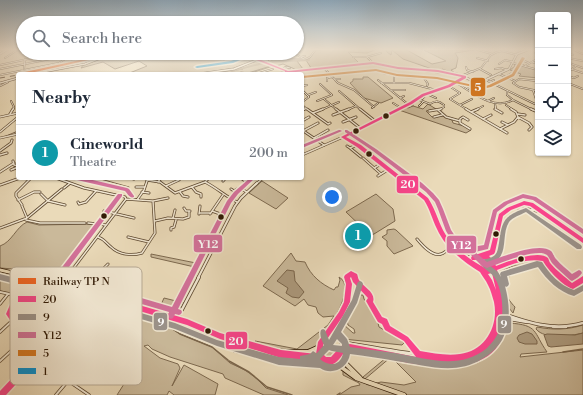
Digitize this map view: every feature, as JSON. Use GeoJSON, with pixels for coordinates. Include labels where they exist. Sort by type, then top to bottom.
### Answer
{"type":"FeatureCollection","features":[{"type":"Feature","properties":{"kind":"main road"},"geometry":{"type":"LineString","coordinates":[[43,72],[68,67]]}},
{"type":"Feature","properties":{"kind":"main road"},"geometry":{"type":"LineString","coordinates":[[0,83],[16,79]]}},
{"type":"Feature","properties":{"kind":"main road"},"geometry":{"type":"LineString","coordinates":[[0,270],[10,272]]}},
{"type":"Feature","properties":{"kind":"main road"},"geometry":{"type":"LineString","coordinates":[[142,309],[178,319],[220,336],[282,355],[322,358]]}},
{"type":"Feature","properties":{"kind":"main road"},"geometry":{"type":"LineString","coordinates":[[276,352],[308,352],[319,347],[324,340],[330,340],[334,342],[346,364],[361,379]]}},
{"type":"Feature","properties":{"kind":"main road"},"geometry":{"type":"LineString","coordinates":[[319,347],[319,355],[328,362],[337,358],[339,352]]}},
{"type":"Feature","properties":{"kind":"main road"},"geometry":{"type":"LineString","coordinates":[[333,361],[356,378],[404,395]]}},
{"type":"Feature","properties":{"kind":"street"},"geometry":{"type":"LineString","coordinates":[[0,74],[37,67]]}},
{"type":"Feature","properties":{"kind":"street"},"geometry":{"type":"LineString","coordinates":[[212,72],[239,67]]}},
{"type":"Feature","properties":{"kind":"street"},"geometry":{"type":"LineString","coordinates":[[278,67],[287,71],[330,67]]}},
{"type":"Feature","properties":{"kind":"street"},"geometry":{"type":"LineString","coordinates":[[395,67],[438,71],[474,80],[486,80],[507,70],[509,67]]}},
{"type":"Feature","properties":{"kind":"street"},"geometry":{"type":"LineString","coordinates":[[324,68],[338,83],[354,90],[373,108],[378,103]]}},
{"type":"Feature","properties":{"kind":"street"},"geometry":{"type":"LineString","coordinates":[[466,68],[467,70],[473,72]]}},
{"type":"Feature","properties":{"kind":"street"},"geometry":{"type":"LineString","coordinates":[[495,69],[501,68],[507,70]]}},
{"type":"Feature","properties":{"kind":"street"},"geometry":{"type":"LineString","coordinates":[[462,76],[480,69],[492,75]]}},
{"type":"Feature","properties":{"kind":"street"},"geometry":{"type":"LineString","coordinates":[[572,69],[583,73]]}},
{"type":"Feature","properties":{"kind":"street"},"geometry":{"type":"LineString","coordinates":[[268,72],[272,70]]}},
{"type":"Feature","properties":{"kind":"street"},"geometry":{"type":"LineString","coordinates":[[330,74],[335,72]]}},
{"type":"Feature","properties":{"kind":"street"},"geometry":{"type":"LineString","coordinates":[[383,73],[394,74],[394,82]]}},
{"type":"Feature","properties":{"kind":"street"},"geometry":{"type":"LineString","coordinates":[[499,74],[514,81],[520,79],[529,82],[535,81]]}},
{"type":"Feature","properties":{"kind":"street"},"geometry":{"type":"LineString","coordinates":[[502,79],[512,74]]}},
{"type":"Feature","properties":{"kind":"street"},"geometry":{"type":"LineString","coordinates":[[327,81],[327,78],[332,76]]}},
{"type":"Feature","properties":{"kind":"street"},"geometry":{"type":"LineString","coordinates":[[571,77],[574,78],[578,76]]}},
{"type":"Feature","properties":{"kind":"street"},"geometry":{"type":"LineString","coordinates":[[405,77],[438,78]]}},
{"type":"Feature","properties":{"kind":"street"},"geometry":{"type":"LineString","coordinates":[[422,98],[427,94],[449,86],[465,77]]}},
{"type":"Feature","properties":{"kind":"street"},"geometry":{"type":"LineString","coordinates":[[424,78],[428,83],[426,86]]}},
{"type":"Feature","properties":{"kind":"street"},"geometry":{"type":"LineString","coordinates":[[334,79],[340,79]]}},
{"type":"Feature","properties":{"kind":"street"},"geometry":{"type":"LineString","coordinates":[[378,80],[408,104]]}},
{"type":"Feature","properties":{"kind":"street"},"geometry":{"type":"LineString","coordinates":[[486,80],[535,104]]}},
{"type":"Feature","properties":{"kind":"street"},"geometry":{"type":"LineString","coordinates":[[490,82],[494,80]]}},
{"type":"Feature","properties":{"kind":"street"},"geometry":{"type":"LineString","coordinates":[[514,81],[513,84],[516,86],[533,90],[535,96]]}},
{"type":"Feature","properties":{"kind":"street"},"geometry":{"type":"LineString","coordinates":[[0,86],[8,82]]}},
{"type":"Feature","properties":{"kind":"street"},"geometry":{"type":"LineString","coordinates":[[382,83],[394,82],[426,86],[436,90]]}},
{"type":"Feature","properties":{"kind":"street"},"geometry":{"type":"LineString","coordinates":[[455,82],[488,101],[495,104],[506,105],[518,114],[525,115]]}},
{"type":"Feature","properties":{"kind":"street"},"geometry":{"type":"LineString","coordinates":[[317,101],[332,95],[320,84]]}},
{"type":"Feature","properties":{"kind":"street"},"geometry":{"type":"LineString","coordinates":[[570,84],[583,89]]}},
{"type":"Feature","properties":{"kind":"street"},"geometry":{"type":"LineString","coordinates":[[449,86],[460,93],[449,98],[507,133]]}},
{"type":"Feature","properties":{"kind":"street"},"geometry":{"type":"LineString","coordinates":[[467,89],[473,86]]}},
{"type":"Feature","properties":{"kind":"street"},"geometry":{"type":"LineString","coordinates":[[390,90],[405,90]]}},
{"type":"Feature","properties":{"kind":"street"},"geometry":{"type":"LineString","coordinates":[[339,91],[375,121]]}},
{"type":"Feature","properties":{"kind":"street"},"geometry":{"type":"LineString","coordinates":[[507,91],[507,95],[513,100],[535,111]]}},
{"type":"Feature","properties":{"kind":"street"},"geometry":{"type":"LineString","coordinates":[[304,92],[308,95]]}},
{"type":"Feature","properties":{"kind":"street"},"geometry":{"type":"LineString","coordinates":[[304,101],[308,98],[308,95],[316,92]]}},
{"type":"Feature","properties":{"kind":"street"},"geometry":{"type":"LineString","coordinates":[[477,95],[483,92]]}},
{"type":"Feature","properties":{"kind":"street"},"geometry":{"type":"LineString","coordinates":[[427,94],[436,98]]}},
{"type":"Feature","properties":{"kind":"street"},"geometry":{"type":"LineString","coordinates":[[400,98],[404,96]]}},
{"type":"Feature","properties":{"kind":"street"},"geometry":{"type":"LineString","coordinates":[[304,154],[343,137],[425,96]]}},
{"type":"Feature","properties":{"kind":"street"},"geometry":{"type":"LineString","coordinates":[[488,101],[494,98]]}},
{"type":"Feature","properties":{"kind":"street"},"geometry":{"type":"LineString","coordinates":[[324,99],[360,128]]}},
{"type":"Feature","properties":{"kind":"street"},"geometry":{"type":"LineString","coordinates":[[417,99],[430,104],[434,101],[439,102],[444,106],[438,110],[429,111]]}},
{"type":"Feature","properties":{"kind":"street"},"geometry":{"type":"LineString","coordinates":[[460,105],[472,99]]}},
{"type":"Feature","properties":{"kind":"street"},"geometry":{"type":"LineString","coordinates":[[11,100],[14,107],[11,114]]}},
{"type":"Feature","properties":{"kind":"street"},"geometry":{"type":"LineString","coordinates":[[506,105],[513,100]]}},
{"type":"Feature","properties":{"kind":"street"},"geometry":{"type":"LineString","coordinates":[[314,113],[339,102]]}},
{"type":"Feature","properties":{"kind":"street"},"geometry":{"type":"LineString","coordinates":[[419,106],[424,102]]}},
{"type":"Feature","properties":{"kind":"street"},"geometry":{"type":"LineString","coordinates":[[393,103],[401,108]]}},
{"type":"Feature","properties":{"kind":"street"},"geometry":{"type":"LineString","coordinates":[[495,104],[495,109],[502,113]]}},
{"type":"Feature","properties":{"kind":"street"},"geometry":{"type":"LineString","coordinates":[[333,115],[357,105]]}},
{"type":"Feature","properties":{"kind":"street"},"geometry":{"type":"LineString","coordinates":[[472,112],[483,106]]}},
{"type":"Feature","properties":{"kind":"street"},"geometry":{"type":"LineString","coordinates":[[306,108],[328,124],[330,123]]}},
{"type":"Feature","properties":{"kind":"street"},"geometry":{"type":"LineString","coordinates":[[438,110],[443,115],[451,119],[460,120],[464,117],[468,120]]}},
{"type":"Feature","properties":{"kind":"street"},"geometry":{"type":"LineString","coordinates":[[0,117],[11,114],[16,115]]}},
{"type":"Feature","properties":{"kind":"street"},"geometry":{"type":"LineString","coordinates":[[434,117],[443,115]]}},
{"type":"Feature","properties":{"kind":"street"},"geometry":{"type":"LineString","coordinates":[[483,119],[490,115]]}},
{"type":"Feature","properties":{"kind":"street"},"geometry":{"type":"LineString","coordinates":[[343,122],[356,116]]}},
{"type":"Feature","properties":{"kind":"street"},"geometry":{"type":"LineString","coordinates":[[0,132],[16,117]]}},
{"type":"Feature","properties":{"kind":"street"},"geometry":{"type":"LineString","coordinates":[[304,120],[309,117]]}},
{"type":"Feature","properties":{"kind":"street"},"geometry":{"type":"LineString","coordinates":[[500,129],[518,117]]}},
{"type":"Feature","properties":{"kind":"street"},"geometry":{"type":"LineString","coordinates":[[518,117],[530,124],[532,127],[529,130]]}},
{"type":"Feature","properties":{"kind":"street"},"geometry":{"type":"LineString","coordinates":[[460,120],[460,125],[470,129]]}},
{"type":"Feature","properties":{"kind":"street"},"geometry":{"type":"LineString","coordinates":[[502,122],[508,125]]}},
{"type":"Feature","properties":{"kind":"street"},"geometry":{"type":"LineString","coordinates":[[304,130],[318,123]]}},
{"type":"Feature","properties":{"kind":"street"},"geometry":{"type":"LineString","coordinates":[[314,138],[328,130]]}},
{"type":"Feature","properties":{"kind":"street"},"geometry":{"type":"LineString","coordinates":[[304,132],[324,145]]}},
{"type":"Feature","properties":{"kind":"street"},"geometry":{"type":"LineString","coordinates":[[1,138],[16,134]]}},
{"type":"Feature","properties":{"kind":"street"},"geometry":{"type":"LineString","coordinates":[[334,342],[454,358],[477,352],[487,344],[496,327],[498,312],[497,299],[490,279],[475,264],[452,246],[442,234],[433,209],[428,201],[357,145],[343,137]]}},
{"type":"Feature","properties":{"kind":"street"},"geometry":{"type":"LineString","coordinates":[[0,151],[12,140]]}},
{"type":"Feature","properties":{"kind":"street"},"geometry":{"type":"LineString","coordinates":[[350,148],[357,145]]}},
{"type":"Feature","properties":{"kind":"street"},"geometry":{"type":"LineString","coordinates":[[347,146],[381,174]]}},
{"type":"Feature","properties":{"kind":"street"},"geometry":{"type":"LineString","coordinates":[[0,155],[7,153]]}},
{"type":"Feature","properties":{"kind":"street"},"geometry":{"type":"LineString","coordinates":[[0,172],[13,162],[16,165]]}},
{"type":"Feature","properties":{"kind":"street"},"geometry":{"type":"LineString","coordinates":[[374,168],[381,164]]}},
{"type":"Feature","properties":{"kind":"street"},"geometry":{"type":"LineString","coordinates":[[12,170],[16,168]]}},
{"type":"Feature","properties":{"kind":"street"},"geometry":{"type":"LineString","coordinates":[[378,176],[386,171]]}},
{"type":"Feature","properties":{"kind":"street"},"geometry":{"type":"LineString","coordinates":[[0,184],[16,179]]}},
{"type":"Feature","properties":{"kind":"street"},"geometry":{"type":"LineString","coordinates":[[26,219],[22,205],[15,195],[16,192],[29,180]]}},
{"type":"Feature","properties":{"kind":"street"},"geometry":{"type":"LineString","coordinates":[[61,180],[96,191],[125,197],[126,199],[153,201],[168,198]]}},
{"type":"Feature","properties":{"kind":"street"},"geometry":{"type":"LineString","coordinates":[[137,200],[148,180]]}},
{"type":"Feature","properties":{"kind":"street"},"geometry":{"type":"LineString","coordinates":[[151,180],[166,186],[173,192],[180,192],[205,182],[217,188],[223,195],[238,202]]}},
{"type":"Feature","properties":{"kind":"street"},"geometry":{"type":"LineString","coordinates":[[166,186],[179,180]]}},
{"type":"Feature","properties":{"kind":"street"},"geometry":{"type":"LineString","coordinates":[[178,319],[238,202],[261,180]]}},
{"type":"Feature","properties":{"kind":"street"},"geometry":{"type":"LineString","coordinates":[[0,228],[26,219],[69,183]]}},
{"type":"Feature","properties":{"kind":"street"},"geometry":{"type":"LineString","coordinates":[[136,187],[145,187]]}},
{"type":"Feature","properties":{"kind":"street"},"geometry":{"type":"LineString","coordinates":[[192,187],[202,196]]}},
{"type":"Feature","properties":{"kind":"street"},"geometry":{"type":"LineString","coordinates":[[231,189],[234,191],[239,188],[247,192]]}},
{"type":"Feature","properties":{"kind":"street"},"geometry":{"type":"LineString","coordinates":[[78,202],[79,204],[85,203],[96,191]]}},
{"type":"Feature","properties":{"kind":"street"},"geometry":{"type":"LineString","coordinates":[[18,200],[34,192],[40,193],[42,197],[48,201],[65,205]]}},
{"type":"Feature","properties":{"kind":"street"},"geometry":{"type":"LineString","coordinates":[[142,192],[149,192]]}},
{"type":"Feature","properties":{"kind":"street"},"geometry":{"type":"LineString","coordinates":[[180,192],[184,196],[188,197]]}},
{"type":"Feature","properties":{"kind":"street"},"geometry":{"type":"LineString","coordinates":[[211,212],[223,195]]}},
{"type":"Feature","properties":{"kind":"street"},"geometry":{"type":"LineString","coordinates":[[74,267],[126,199]]}},
{"type":"Feature","properties":{"kind":"street"},"geometry":{"type":"LineString","coordinates":[[97,237],[105,239],[114,250],[133,255],[140,254],[155,232],[153,201]]}},
{"type":"Feature","properties":{"kind":"street"},"geometry":{"type":"LineString","coordinates":[[491,260],[500,217],[504,211],[522,205],[526,202],[583,241]]}},
{"type":"Feature","properties":{"kind":"street"},"geometry":{"type":"LineString","coordinates":[[522,205],[524,209]]}},
{"type":"Feature","properties":{"kind":"street"},"geometry":{"type":"LineString","coordinates":[[200,206],[199,213],[211,212],[220,213],[223,215]]}},
{"type":"Feature","properties":{"kind":"street"},"geometry":{"type":"LineString","coordinates":[[514,207],[540,212]]}},
{"type":"Feature","properties":{"kind":"street"},"geometry":{"type":"LineString","coordinates":[[155,222],[173,218],[176,220],[188,218],[189,211],[185,210],[184,208]]}},
{"type":"Feature","properties":{"kind":"street"},"geometry":{"type":"LineString","coordinates":[[173,218],[175,210]]}},
{"type":"Feature","properties":{"kind":"street"},"geometry":{"type":"LineString","coordinates":[[104,211],[134,218]]}},
{"type":"Feature","properties":{"kind":"street"},"geometry":{"type":"LineString","coordinates":[[26,219],[40,223],[86,223],[106,225]]}},
{"type":"Feature","properties":{"kind":"street"},"geometry":{"type":"LineString","coordinates":[[171,230],[170,228],[175,226],[176,220]]}},
{"type":"Feature","properties":{"kind":"street"},"geometry":{"type":"LineString","coordinates":[[128,237],[149,242]]}},
{"type":"Feature","properties":{"kind":"street"},"geometry":{"type":"LineString","coordinates":[[417,239],[431,251],[438,254],[443,253],[452,246]]}},
{"type":"Feature","properties":{"kind":"street"},"geometry":{"type":"LineString","coordinates":[[464,256],[474,258],[477,255],[484,255],[492,252]]}},
{"type":"Feature","properties":{"kind":"street"},"geometry":{"type":"LineString","coordinates":[[339,352],[345,347],[426,360],[455,363],[468,361],[481,356],[494,346],[499,337],[504,318],[502,298],[494,264],[484,255]]}},
{"type":"Feature","properties":{"kind":"street"},"geometry":{"type":"LineString","coordinates":[[474,258],[475,264]]}},
{"type":"Feature","properties":{"kind":"street"},"geometry":{"type":"LineString","coordinates":[[104,267],[108,264]]}},
{"type":"Feature","properties":{"kind":"street"},"geometry":{"type":"LineString","coordinates":[[483,272],[490,272],[494,269]]}},
{"type":"Feature","properties":{"kind":"street"},"geometry":{"type":"LineString","coordinates":[[0,292],[8,294],[0,304]]}},
{"type":"Feature","properties":{"kind":"street"},"geometry":{"type":"LineString","coordinates":[[498,312],[528,322]]}},
{"type":"Feature","properties":{"kind":"street"},"geometry":{"type":"LineString","coordinates":[[504,318],[560,328],[572,327],[583,323]]}},
{"type":"Feature","properties":{"kind":"street"},"geometry":{"type":"LineString","coordinates":[[0,332],[10,323]]}},
{"type":"Feature","properties":{"kind":"street"},"geometry":{"type":"LineString","coordinates":[[0,361],[10,352]]}},
{"type":"Feature","properties":{"kind":"street"},"geometry":{"type":"LineString","coordinates":[[411,352],[414,355],[426,360]]}},
{"type":"Feature","properties":{"kind":"street"},"geometry":{"type":"LineString","coordinates":[[1,395],[11,385]]}},
{"type":"Feature","properties":{"kind":"street"},"geometry":{"type":"LineString","coordinates":[[56,395],[65,385]]}},
{"type":"Feature","properties":{"kind":"street"},"geometry":{"type":"LineString","coordinates":[[74,385],[90,395]]}},
{"type":"Feature","properties":{"kind":"shaded area"},"geometry":{"type":"Polygon","coordinates":[[[143,67],[236,67],[209,72],[132,72],[143,67]]]}},
{"type":"Feature","properties":{"kind":"shaded area"},"geometry":{"type":"Polygon","coordinates":[[[241,67],[269,67],[254,72],[220,72],[243,69],[241,67]]]}},
{"type":"Feature","properties":{"kind":"shaded area"},"geometry":{"type":"Polygon","coordinates":[[[291,67],[302,67],[303,69],[297,70],[291,67]]]}},
{"type":"Feature","properties":{"kind":"shaded area"},"geometry":{"type":"Polygon","coordinates":[[[427,67],[456,67],[451,70],[456,74],[442,69],[441,71],[427,69],[432,69],[427,67]]]}},
{"type":"Feature","properties":{"kind":"shaded area"},"geometry":{"type":"Polygon","coordinates":[[[513,67],[530,67],[535,70],[535,78],[519,76],[521,74],[510,70],[513,67]]]}},
{"type":"Feature","properties":{"kind":"shaded area"},"geometry":{"type":"Polygon","coordinates":[[[363,77],[368,77],[393,98],[381,103],[364,98],[350,83],[353,79],[363,79],[363,77]]]}},
{"type":"Feature","properties":{"kind":"shaded area"},"geometry":{"type":"Polygon","coordinates":[[[428,104],[436,109],[426,111],[432,117],[443,116],[452,120],[453,123],[471,130],[466,133],[399,110],[413,106],[423,109],[428,104]]]}},
{"type":"Feature","properties":{"kind":"shaded area"},"geometry":{"type":"Polygon","coordinates":[[[262,181],[288,198],[276,209],[249,193],[262,181]]]}},
{"type":"Feature","properties":{"kind":"shaded area"},"geometry":{"type":"Polygon","coordinates":[[[376,194],[393,209],[395,221],[370,235],[346,212],[376,194]]]}},
{"type":"Feature","properties":{"kind":"shaded area"},"geometry":{"type":"Polygon","coordinates":[[[27,222],[39,225],[96,224],[63,267],[0,268],[0,246],[8,241],[23,224],[27,222]]]}},
{"type":"Feature","properties":{"kind":"shaded area"},"geometry":{"type":"Polygon","coordinates":[[[394,229],[413,246],[394,254],[387,246],[387,241],[382,237],[387,234],[387,230],[394,229]]]}},
{"type":"Feature","properties":{"kind":"shaded area"},"geometry":{"type":"Polygon","coordinates":[[[291,253],[296,261],[305,262],[313,275],[329,288],[334,290],[338,287],[340,280],[339,277],[344,283],[345,291],[343,301],[338,312],[316,347],[310,349],[295,350],[270,347],[256,343],[255,341],[297,349],[328,325],[334,316],[323,317],[318,313],[316,307],[308,305],[304,299],[295,306],[263,286],[291,253]]]}},
{"type":"Feature","properties":{"kind":"shaded area"},"geometry":{"type":"Polygon","coordinates":[[[151,254],[201,264],[199,268],[151,257],[151,254]]]}},
{"type":"Feature","properties":{"kind":"shaded area"},"geometry":{"type":"Polygon","coordinates":[[[528,260],[534,261],[536,265],[530,262],[523,266],[513,266],[504,270],[510,277],[503,271],[500,272],[500,281],[506,296],[515,307],[513,313],[504,297],[496,270],[528,260]]]}},
{"type":"Feature","properties":{"kind":"shaded area"},"geometry":{"type":"Polygon","coordinates":[[[287,270],[294,271],[295,281],[304,292],[299,298],[292,297],[286,293],[288,288],[277,281],[287,270]]]}},
{"type":"Feature","properties":{"kind":"shaded area"},"geometry":{"type":"Polygon","coordinates":[[[0,273],[10,276],[10,293],[0,291],[0,273]]]}},
{"type":"Feature","properties":{"kind":"shaded area"},"geometry":{"type":"Polygon","coordinates":[[[360,295],[363,295],[377,319],[379,327],[402,340],[404,343],[402,345],[343,339],[334,336],[338,323],[348,307],[352,297],[355,296],[343,324],[355,333],[354,329],[348,325],[347,320],[354,300],[360,295]]]}},
{"type":"Feature","properties":{"kind":"shaded area"},"geometry":{"type":"Polygon","coordinates":[[[164,298],[184,303],[178,313],[169,313],[142,306],[142,303],[160,307],[164,298]]]}},
{"type":"Feature","properties":{"kind":"shaded area"},"geometry":{"type":"Polygon","coordinates":[[[142,313],[154,316],[162,323],[180,334],[212,347],[230,363],[245,370],[256,378],[266,388],[288,395],[264,395],[225,378],[223,374],[170,357],[152,349],[148,345],[144,346],[160,358],[178,364],[180,368],[172,386],[184,365],[218,384],[215,395],[174,395],[169,391],[167,395],[117,395],[123,385],[142,385],[142,313]]]}},
{"type":"Feature","properties":{"kind":"shaded area"},"geometry":{"type":"Polygon","coordinates":[[[509,323],[519,324],[531,328],[534,331],[547,352],[521,354],[520,357],[583,350],[583,395],[339,395],[351,387],[360,385],[359,383],[343,375],[343,370],[368,385],[381,382],[404,385],[416,382],[392,358],[442,366],[469,364],[481,360],[495,349],[506,326],[509,323]]]}},
{"type":"Feature","properties":{"kind":"shaded area"},"geometry":{"type":"Polygon","coordinates":[[[583,325],[583,333],[565,336],[545,335],[536,329],[537,327],[566,329],[583,325]]]}},
{"type":"Feature","properties":{"kind":"shaded area"},"geometry":{"type":"Polygon","coordinates":[[[527,332],[532,334],[537,341],[537,344],[525,344],[519,342],[517,338],[519,335],[527,332]]]}},
{"type":"Feature","properties":{"kind":"shaded area"},"geometry":{"type":"Polygon","coordinates":[[[583,333],[583,344],[551,347],[548,346],[544,335],[575,335],[583,333]]]}},
{"type":"Feature","properties":{"kind":"shaded area"},"geometry":{"type":"Polygon","coordinates":[[[236,343],[280,357],[289,363],[233,352],[236,343]]]}},
{"type":"Feature","properties":{"kind":"shaded area"},"geometry":{"type":"Polygon","coordinates":[[[329,343],[335,345],[337,351],[335,357],[329,359],[323,357],[321,351],[323,345],[329,343]]]}},
{"type":"Feature","properties":{"kind":"shaded area"},"geometry":{"type":"Polygon","coordinates":[[[387,357],[390,358],[365,379],[363,377],[387,357]]]}},
{"type":"Feature","properties":{"kind":"waterway"},"geometry":{"type":"LineString","coordinates":[[231,72],[246,67]]}},
{"type":"Feature","properties":{"kind":"waterway"},"geometry":{"type":"LineString","coordinates":[[251,72],[266,67]]}},
{"type":"Feature","properties":{"kind":"waterway"},"geometry":{"type":"LineString","coordinates":[[6,136],[16,132]]}},
{"type":"Feature","properties":{"kind":"waterway"},"geometry":{"type":"LineString","coordinates":[[104,180],[129,187]]}},
{"type":"Feature","properties":{"kind":"waterway"},"geometry":{"type":"LineString","coordinates":[[157,318],[180,334],[212,347],[228,360]]}},
{"type":"Feature","properties":{"kind":"waterway"},"geometry":{"type":"LineString","coordinates":[[563,352],[583,349]]}},
{"type":"Feature","properties":{"kind":"waterway"},"geometry":{"type":"LineString","coordinates":[[229,361],[249,372],[267,387],[292,395]]}},
{"type":"Feature","properties":{"kind":"railway"},"geometry":{"type":"LineString","coordinates":[[30,72],[51,67]]}},
{"type":"Feature","properties":{"kind":"railway"},"geometry":{"type":"LineString","coordinates":[[0,78],[16,75]]}},
{"type":"Feature","properties":{"kind":"transit line"},"geometry":{"type":"LineString","coordinates":[[29,72],[51,67]]}},
{"type":"Feature","properties":{"kind":"transit line","name":"20"},"geometry":{"type":"LineString","coordinates":[[278,67],[287,71]]}},
{"type":"Feature","properties":{"kind":"transit line","name":"20"},"geometry":{"type":"LineString","coordinates":[[286,72],[330,67]]}},
{"type":"Feature","properties":{"kind":"transit line","name":"20"},"geometry":{"type":"LineString","coordinates":[[395,67],[438,71],[465,77]]}},
{"type":"Feature","properties":{"kind":"transit line","name":"5"},"geometry":{"type":"LineString","coordinates":[[304,77],[376,70],[397,75],[437,78],[482,88],[490,86],[513,75],[517,67]]}},
{"type":"Feature","properties":{"kind":"transit line","name":"20"},"geometry":{"type":"LineString","coordinates":[[465,77],[449,86],[423,95],[411,103],[343,137],[359,146],[426,199],[432,209],[439,228],[447,241],[459,253],[480,269],[487,272],[494,269],[491,262],[484,256],[474,258]]}},
{"type":"Feature","properties":{"kind":"transit line","name":"Y12"},"geometry":{"type":"LineString","coordinates":[[304,146],[340,131]]}},
{"type":"Feature","properties":{"kind":"transit line","name":"Y12"},"geometry":{"type":"LineString","coordinates":[[346,131],[375,150],[431,194],[437,201],[448,231],[460,244],[471,250],[486,247],[495,211],[506,203],[523,196],[534,198],[583,232]]}},
{"type":"Feature","properties":{"kind":"transit line","name":"Y12"},"geometry":{"type":"LineString","coordinates":[[85,180],[127,190],[132,196]]}},
{"type":"Feature","properties":{"kind":"transit line","name":"Y12"},"geometry":{"type":"LineString","coordinates":[[171,316],[229,202],[236,193],[251,180]]}},
{"type":"Feature","properties":{"kind":"transit line","name":"Y12"},"geometry":{"type":"LineString","coordinates":[[66,267],[120,195]]}},
{"type":"Feature","properties":{"kind":"transit line","name":"20"},"geometry":{"type":"LineString","coordinates":[[484,255],[492,252],[501,215],[509,209],[524,203],[531,204],[583,241]]}},
{"type":"Feature","properties":{"kind":"transit line","name":"9"},"geometry":{"type":"LineString","coordinates":[[323,332],[327,343],[332,348],[434,364],[457,365],[467,362],[485,354],[492,348],[498,340],[505,322],[505,304],[499,279],[496,274],[482,262],[491,261],[500,253],[504,227],[507,221],[515,214],[526,210],[579,247]]}},
{"type":"Feature","properties":{"kind":"transit line","name":"Y12"},"geometry":{"type":"LineString","coordinates":[[469,250],[487,265],[526,252],[536,250],[545,251],[549,253],[554,261],[572,278],[579,273]]}},
{"type":"Feature","properties":{"kind":"transit line","name":"20"},"geometry":{"type":"LineString","coordinates":[[494,269],[526,258],[539,258],[545,259],[549,266],[570,285],[573,286],[583,279]]}},
{"type":"Feature","properties":{"kind":"transit line","name":"9"},"geometry":{"type":"LineString","coordinates":[[506,284],[503,274],[540,264],[550,277],[570,292],[574,293],[583,288]]}},
{"type":"Feature","properties":{"kind":"transit line","name":"20"},"geometry":{"type":"LineString","coordinates":[[483,272],[495,292],[498,316],[496,328],[491,338],[484,347],[473,354],[460,358],[418,354],[406,339],[387,328],[385,321],[380,320],[369,301],[371,300],[371,297],[355,280],[355,276],[351,274],[347,277],[349,284],[347,302],[341,314],[320,344],[319,355],[324,360],[333,361],[343,348],[350,347],[430,362],[456,363],[475,359],[488,352],[496,342],[501,330],[503,315],[502,300],[494,269]]}},
{"type":"Feature","properties":{"kind":"transit line","name":"9"},"geometry":{"type":"LineString","coordinates":[[0,277],[10,280]]}},
{"type":"Feature","properties":{"kind":"transit line","name":"9"},"geometry":{"type":"LineString","coordinates":[[303,359],[319,356],[330,344],[355,301],[360,284]]}},
{"type":"Feature","properties":{"kind":"transit line","name":"Y12"},"geometry":{"type":"LineString","coordinates":[[142,301],[179,312]]}},
{"type":"Feature","properties":{"kind":"transit line","name":"20"},"geometry":{"type":"LineString","coordinates":[[142,309],[187,322],[220,336],[281,354],[322,358]]}},
{"type":"Feature","properties":{"kind":"transit line","name":"20"},"geometry":{"type":"LineString","coordinates":[[10,312],[10,315]]}},
{"type":"Feature","properties":{"kind":"transit line","name":"9"},"geometry":{"type":"LineString","coordinates":[[142,316],[175,326],[217,343],[279,361],[321,365]]}},
{"type":"Feature","properties":{"kind":"transit line","name":"9"},"geometry":{"type":"LineString","coordinates":[[313,355],[318,363],[324,367],[337,367],[343,363],[347,351],[345,343],[337,333]]}},
{"type":"Feature","properties":{"kind":"transit line","name":"20"},"geometry":{"type":"LineString","coordinates":[[1,395],[10,385]]}},
{"type":"Feature","properties":{"kind":"place","name":"Cineworld"},"geometry":{"type":"Point","coordinates":[358,236]}}]}
